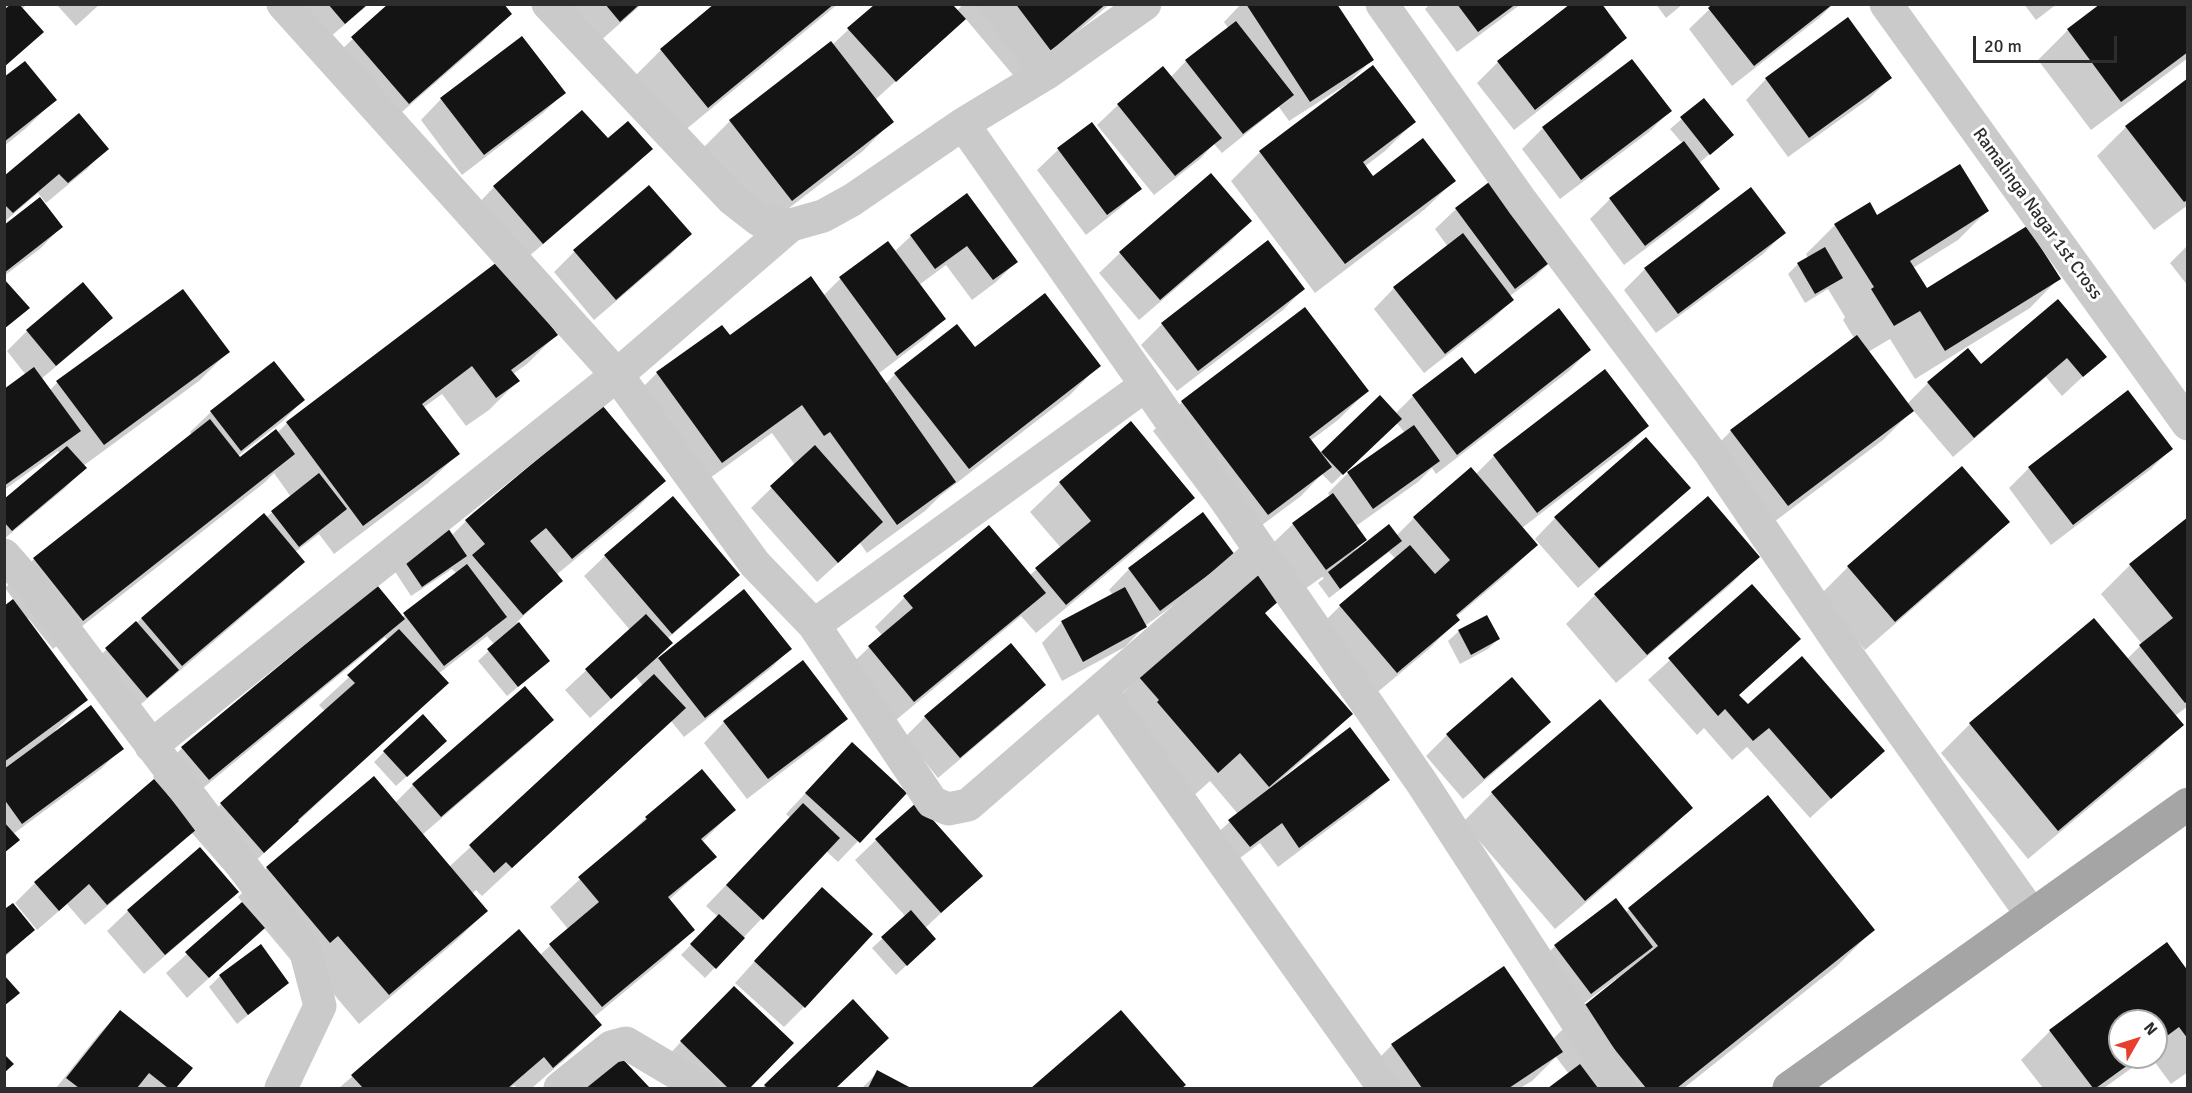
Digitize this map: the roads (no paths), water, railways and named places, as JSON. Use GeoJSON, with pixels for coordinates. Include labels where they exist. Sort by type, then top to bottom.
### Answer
{"type":"FeatureCollection","features":[{"type":"Feature","properties":{"kind":"main road"},"geometry":{"type":"LineString","coordinates":[[1790,1089],[2187,804]]}},
{"type":"Feature","properties":{"kind":"street"},"geometry":{"type":"LineString","coordinates":[[283,4],[617,375],[755,564],[814,625],[932,802],[948,810],[968,805],[1260,552]]}},
{"type":"Feature","properties":{"kind":"street"},"geometry":{"type":"LineString","coordinates":[[548,4],[732,199],[759,220],[791,225],[823,216],[852,200],[963,124],[1047,72],[1145,4]]}},
{"type":"Feature","properties":{"kind":"street"},"geometry":{"type":"LineString","coordinates":[[995,4],[1047,72]]}},
{"type":"Feature","properties":{"kind":"street"},"geometry":{"type":"LineString","coordinates":[[1382,4],[1522,202],[1709,451],[1844,650],[2032,915]]}},
{"type":"Feature","properties":{"kind":"street","name":"Ramalinga Nagar 1st Cross"},"geometry":{"type":"LineString","coordinates":[[1886,4],[2187,424]]}},
{"type":"Feature","properties":{"kind":"street"},"geometry":{"type":"LineString","coordinates":[[963,124],[1422,783],[1620,1089]]}},
{"type":"Feature","properties":{"kind":"street"},"geometry":{"type":"LineString","coordinates":[[152,746],[617,375],[791,225]]}},
{"type":"Feature","properties":{"kind":"street"},"geometry":{"type":"LineString","coordinates":[[814,625],[1146,385]]}},
{"type":"Feature","properties":{"kind":"street"},"geometry":{"type":"LineString","coordinates":[[4,555],[33,588],[305,949],[320,1006],[281,1089]]}},
{"type":"Feature","properties":{"kind":"street"},"geometry":{"type":"LineString","coordinates":[[1101,690],[1384,1089]]}},
{"type":"Feature","properties":{"kind":"street"},"geometry":{"type":"LineString","coordinates":[[560,1089],[611,1047],[626,1043],[702,1089]]}}]}
